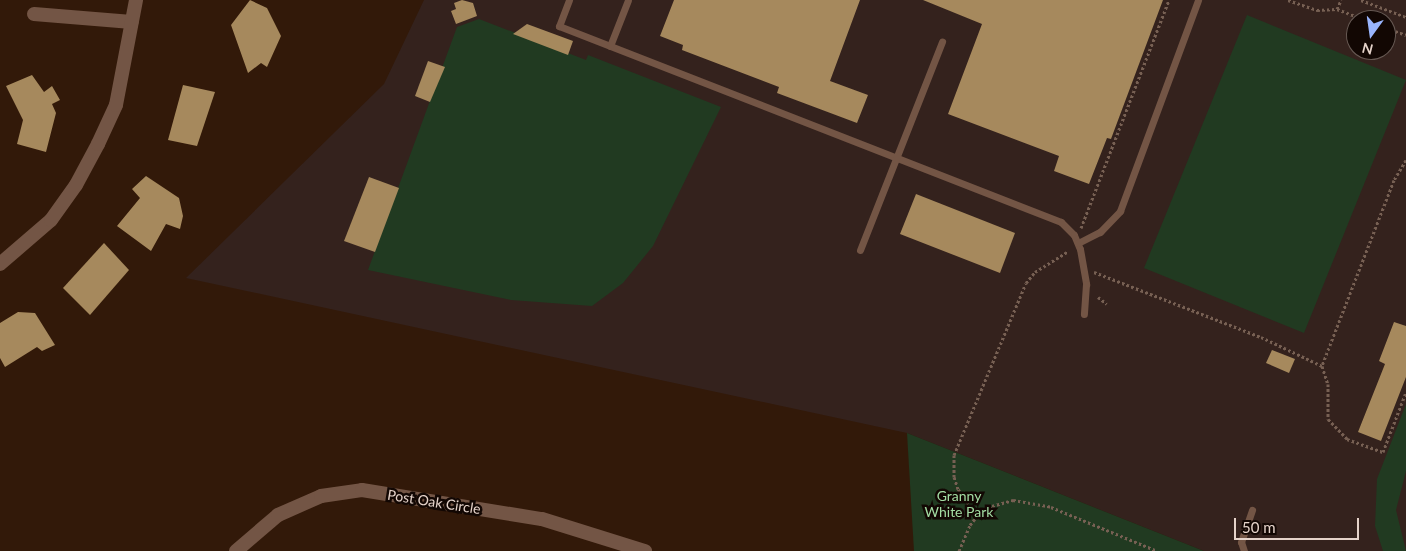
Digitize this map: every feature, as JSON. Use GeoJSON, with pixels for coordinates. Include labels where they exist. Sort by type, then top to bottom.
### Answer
{"type":"FeatureCollection","features":[{"type":"Feature","properties":{"kind":"street"},"geometry":{"type":"LineString","coordinates":[[0,264],[51,220],[76,185],[116,106],[136,0]]}},
{"type":"Feature","properties":{"kind":"street"},"geometry":{"type":"LineString","coordinates":[[34,14],[132,22]]}},
{"type":"Feature","properties":{"kind":"street","name":"Post Oak Circle"},"geometry":{"type":"LineString","coordinates":[[236,551],[278,515],[321,496],[362,490],[542,519],[645,551]]}},
{"type":"Feature","properties":{"kind":"lane"},"geometry":{"type":"LineString","coordinates":[[569,0],[559,26],[1056,220],[1077,240],[1086,284],[1084,314]]}},
{"type":"Feature","properties":{"kind":"lane"},"geometry":{"type":"LineString","coordinates":[[610,46],[628,0]]}},
{"type":"Feature","properties":{"kind":"lane"},"geometry":{"type":"LineString","coordinates":[[1077,240],[1100,232],[1120,212],[1198,0]]}},
{"type":"Feature","properties":{"kind":"lane"},"geometry":{"type":"LineString","coordinates":[[860,250],[942,42]]}},
{"type":"Feature","properties":{"kind":"lane"},"geometry":{"type":"LineString","coordinates":[[1244,551],[1240,542],[1252,510]]}},
{"type":"Feature","properties":{"kind":"path"},"geometry":{"type":"LineString","coordinates":[[977,516],[958,488],[954,477],[954,455],[1026,283],[1050,260],[1068,253],[1077,240],[1169,0]]}},
{"type":"Feature","properties":{"kind":"path"},"geometry":{"type":"LineString","coordinates":[[1288,0],[1317,10],[1337,9],[1346,12]]}},
{"type":"Feature","properties":{"kind":"path"},"geometry":{"type":"LineString","coordinates":[[1337,9],[1341,0]]}},
{"type":"Feature","properties":{"kind":"path"},"geometry":{"type":"LineString","coordinates":[[1361,0],[1406,17]]}},
{"type":"Feature","properties":{"kind":"path"},"geometry":{"type":"LineString","coordinates":[[1406,160],[1394,180],[1322,366],[1328,384],[1328,419],[1347,439],[1383,452],[1406,392]]}},
{"type":"Feature","properties":{"kind":"path"},"geometry":{"type":"LineString","coordinates":[[1093,272],[1261,337],[1322,366]]}},
{"type":"Feature","properties":{"kind":"path"},"geometry":{"type":"LineString","coordinates":[[959,551],[970,525],[977,516],[1002,502],[1023,501],[1051,507],[1158,551]]}},
{"type":"Feature","properties":{"kind":"shaded area"},"geometry":{"type":"Polygon","coordinates":[[[424,0],[1406,0],[1406,551],[1204,551],[907,433],[186,278],[384,84],[424,0]]]}},
{"type":"Feature","properties":{"kind":"green space"},"geometry":{"type":"Polygon","coordinates":[[[1247,15],[1346,55],[1346,60],[1357,60],[1406,80],[1304,333],[1144,268],[1247,15]]]}},
{"type":"Feature","properties":{"kind":"green space"},"geometry":{"type":"Polygon","coordinates":[[[479,19],[586,60],[588,55],[721,107],[653,246],[623,283],[592,306],[511,300],[368,270],[457,27],[479,19]]]}},
{"type":"Feature","properties":{"kind":"green space"},"geometry":{"type":"Polygon","coordinates":[[[1406,404],[1406,471],[1396,510],[1406,551],[1383,551],[1375,526],[1377,479],[1406,404]]]}},
{"type":"Feature","properties":{"kind":"green space","name":"Granny White Park"},"geometry":{"type":"Polygon","coordinates":[[[907,433],[1204,551],[914,551],[907,433]]]}},
{"type":"Feature","properties":{"kind":"building"},"geometry":{"type":"Polygon","coordinates":[[[250,0],[267,8],[281,36],[267,67],[261,63],[248,73],[231,25],[250,0]]]}},
{"type":"Feature","properties":{"kind":"building"},"geometry":{"type":"Polygon","coordinates":[[[462,0],[473,3],[477,16],[456,24],[451,11],[456,9],[454,3],[462,0]]]}},
{"type":"Feature","properties":{"kind":"building"},"geometry":{"type":"Polygon","coordinates":[[[674,0],[860,0],[830,81],[868,95],[857,123],[777,93],[779,87],[682,50],[683,45],[660,36],[674,0]]]}},
{"type":"Feature","properties":{"kind":"building"},"geometry":{"type":"Polygon","coordinates":[[[923,0],[1163,0],[1111,139],[1107,138],[1089,184],[1054,171],[1059,156],[948,114],[982,24],[923,0]]]}},
{"type":"Feature","properties":{"kind":"building"},"geometry":{"type":"Polygon","coordinates":[[[527,24],[573,41],[568,55],[513,34],[527,24]]]}},
{"type":"Feature","properties":{"kind":"building"},"geometry":{"type":"Polygon","coordinates":[[[428,61],[445,67],[430,102],[415,96],[428,61]]]}},
{"type":"Feature","properties":{"kind":"building"},"geometry":{"type":"Polygon","coordinates":[[[32,75],[44,92],[52,86],[60,100],[52,104],[56,113],[46,152],[17,144],[23,120],[6,86],[32,75]]]}},
{"type":"Feature","properties":{"kind":"building"},"geometry":{"type":"Polygon","coordinates":[[[183,85],[215,92],[197,146],[168,140],[183,85]]]}},
{"type":"Feature","properties":{"kind":"building"},"geometry":{"type":"Polygon","coordinates":[[[146,176],[179,198],[183,216],[180,229],[166,224],[151,251],[117,226],[140,198],[132,189],[146,176]]]}},
{"type":"Feature","properties":{"kind":"building"},"geometry":{"type":"Polygon","coordinates":[[[369,177],[399,188],[375,252],[344,241],[369,177]]]}},
{"type":"Feature","properties":{"kind":"building"},"geometry":{"type":"Polygon","coordinates":[[[916,194],[1015,233],[1000,273],[900,234],[916,194]]]}},
{"type":"Feature","properties":{"kind":"building"},"geometry":{"type":"Polygon","coordinates":[[[104,243],[129,270],[90,315],[63,288],[104,243]]]}},
{"type":"Feature","properties":{"kind":"building"},"geometry":{"type":"Polygon","coordinates":[[[18,312],[35,313],[55,345],[42,351],[37,347],[5,367],[0,358],[0,323],[18,312]]]}},
{"type":"Feature","properties":{"kind":"building"},"geometry":{"type":"Polygon","coordinates":[[[1394,322],[1406,326],[1406,377],[1381,441],[1358,432],[1385,364],[1379,361],[1394,322]]]}},
{"type":"Feature","properties":{"kind":"building"},"geometry":{"type":"Polygon","coordinates":[[[1272,350],[1295,359],[1289,373],[1266,363],[1272,350]]]}}]}
